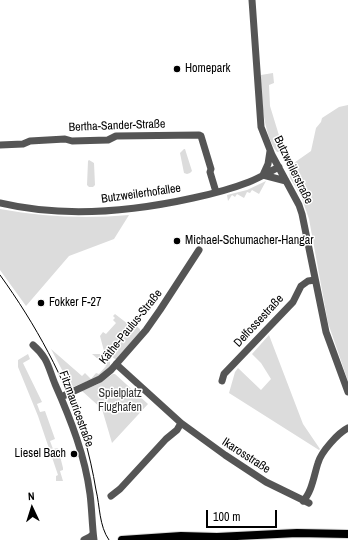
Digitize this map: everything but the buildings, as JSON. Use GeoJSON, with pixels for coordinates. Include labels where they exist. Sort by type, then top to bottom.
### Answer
{"type":"FeatureCollection","features":[{"type":"Feature","properties":{"kind":"main road"},"geometry":{"type":"LineString","coordinates":[[122,540],[180,536],[217,537],[297,532],[348,534]]}},
{"type":"Feature","properties":{"kind":"street","name":"Butzweilerstraße"},"geometry":{"type":"LineString","coordinates":[[252,0],[261,127],[270,151],[302,214],[326,332],[348,392]]}},
{"type":"Feature","properties":{"kind":"street","name":"Bertha-Sander-Straße"},"geometry":{"type":"LineString","coordinates":[[0,146],[23,144],[30,141],[65,139],[72,141],[108,140],[116,136],[199,135],[201,136],[211,169],[210,172],[216,192]]}},
{"type":"Feature","properties":{"kind":"street"},"geometry":{"type":"LineString","coordinates":[[270,151],[268,164],[263,175],[286,181]]}},
{"type":"Feature","properties":{"kind":"street","name":"Butzweilerhofallee"},"geometry":{"type":"LineString","coordinates":[[0,203],[66,211],[106,211],[161,205],[216,192],[248,182],[279,167]]}},
{"type":"Feature","properties":{"kind":"street","name":"Käthe-Paulus-Straße"},"geometry":{"type":"LineString","coordinates":[[61,397],[100,379],[111,370],[146,330],[199,250]]}},
{"type":"Feature","properties":{"kind":"street","name":"Delfossestraße"},"geometry":{"type":"LineString","coordinates":[[222,382],[224,374],[293,302],[301,286],[308,281],[315,280]]}},
{"type":"Feature","properties":{"kind":"street","name":"Fitzmauricestraße"},"geometry":{"type":"LineString","coordinates":[[33,345],[42,353],[72,423],[83,460],[90,495],[93,537]]}},
{"type":"Feature","properties":{"kind":"street","name":"Ikarosstraße"},"geometry":{"type":"LineString","coordinates":[[116,364],[180,425],[266,482],[306,502],[320,458],[341,432],[348,428]]}},
{"type":"Feature","properties":{"kind":"street"},"geometry":{"type":"LineString","coordinates":[[111,496],[120,489],[166,439],[170,430],[180,425]]}},
{"type":"Feature","properties":{"kind":"street"},"geometry":{"type":"LineString","coordinates":[[84,540],[90,537],[100,540]]}},
{"type":"Feature","properties":{"kind":"green space"},"geometry":{"type":"Polygon","coordinates":[[[273,73],[274,83],[269,85],[270,106],[281,142],[279,144],[280,148],[282,148],[279,152],[277,152],[272,144],[266,126],[262,94],[261,75],[273,73]]]}},
{"type":"Feature","properties":{"kind":"green space"},"geometry":{"type":"Polygon","coordinates":[[[348,105],[348,381],[328,323],[309,219],[301,196],[290,178],[289,169],[291,165],[311,151],[316,128],[321,122],[322,118],[339,107],[348,105]]]}},
{"type":"Feature","properties":{"kind":"green space"},"geometry":{"type":"Polygon","coordinates":[[[184,149],[192,171],[187,174],[184,173],[180,153],[184,149]]]}},
{"type":"Feature","properties":{"kind":"green space"},"geometry":{"type":"Polygon","coordinates":[[[89,160],[94,163],[95,185],[93,187],[89,187],[87,185],[89,160]]]}},
{"type":"Feature","properties":{"kind":"green space"},"geometry":{"type":"Polygon","coordinates":[[[266,181],[259,194],[252,190],[250,193],[247,192],[244,198],[237,194],[235,197],[232,195],[228,201],[227,195],[247,190],[266,181]]]}},
{"type":"Feature","properties":{"kind":"green space"},"geometry":{"type":"Polygon","coordinates":[[[0,209],[32,214],[64,216],[97,217],[129,215],[114,239],[69,256],[26,306],[0,270],[0,209]]]}},
{"type":"Feature","properties":{"kind":"green space"},"geometry":{"type":"Polygon","coordinates":[[[115,314],[128,324],[138,314],[141,316],[134,324],[140,329],[140,332],[117,359],[104,351],[100,336],[103,332],[106,334],[116,323],[113,320],[115,318],[113,316],[115,314]]]}},
{"type":"Feature","properties":{"kind":"green space"},"geometry":{"type":"Polygon","coordinates":[[[269,335],[303,424],[320,449],[319,450],[229,393],[235,372],[238,368],[261,390],[271,379],[261,363],[252,354],[269,335]]]}},
{"type":"Feature","properties":{"kind":"green space"},"geometry":{"type":"Polygon","coordinates":[[[51,349],[82,376],[85,373],[91,379],[96,373],[99,374],[106,366],[92,354],[100,354],[110,362],[110,366],[98,377],[71,387],[51,349]]]}},
{"type":"Feature","properties":{"kind":"green space"},"geometry":{"type":"Polygon","coordinates":[[[28,354],[30,359],[23,363],[42,402],[37,404],[40,412],[45,411],[55,439],[50,441],[53,449],[58,448],[63,468],[63,470],[60,471],[63,481],[56,481],[56,476],[58,475],[38,416],[18,367],[18,360],[28,354]]]}},
{"type":"Feature","properties":{"kind":"green space","name":"Spielplatz Flughafen"},"geometry":{"type":"Polygon","coordinates":[[[115,374],[148,404],[112,443],[102,409],[82,391],[98,384],[115,374]]]}},
{"type":"Feature","properties":{"kind":"tram line"},"geometry":{"type":"LineString","coordinates":[[0,275],[26,313],[59,373],[68,394],[86,443],[94,477],[103,529],[109,540]]}},
{"type":"Feature","properties":{"kind":"place","name":"Homepark"},"geometry":{"type":"Point","coordinates":[177,69]}},
{"type":"Feature","properties":{"kind":"place","name":"Michael-Schumacher-Hangar"},"geometry":{"type":"Point","coordinates":[177,241]}},
{"type":"Feature","properties":{"kind":"place","name":"Fokker F-27"},"geometry":{"type":"Point","coordinates":[41,303]}},
{"type":"Feature","properties":{"kind":"place","name":"Liesel Bach"},"geometry":{"type":"Point","coordinates":[74,454]}}]}
